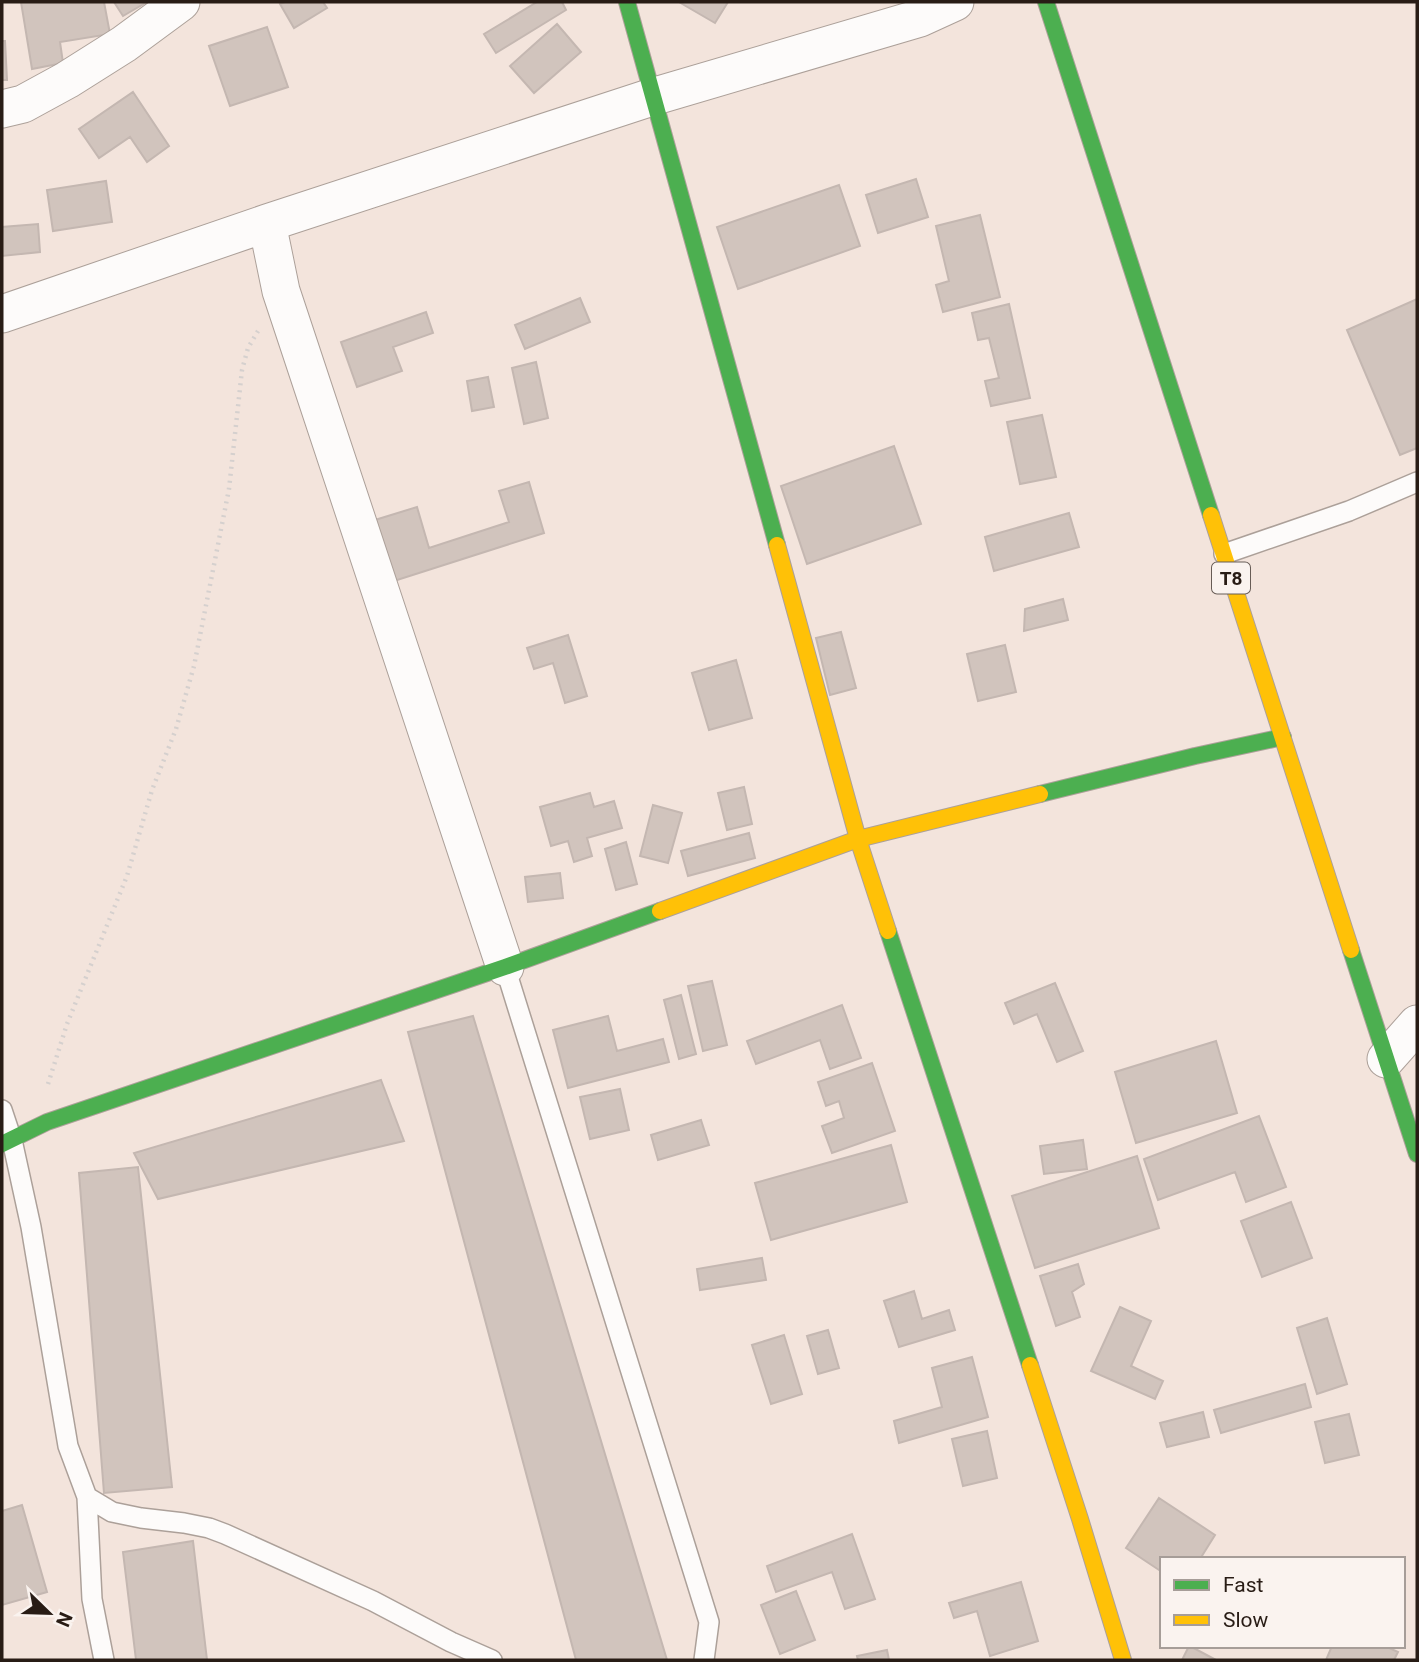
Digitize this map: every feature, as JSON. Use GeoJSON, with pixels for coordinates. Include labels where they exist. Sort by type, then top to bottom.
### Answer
{"type":"FeatureCollection","features":[{"type":"Feature","properties":{"kind":"main road"},"geometry":{"type":"LineString","coordinates":[[627,2],[858,838],[1080,1519],[1122,1660]]}},
{"type":"Feature","properties":{"kind":"main road","name":"T8"},"geometry":{"type":"LineString","coordinates":[[1046,2],[1417,1154]]}},
{"type":"Feature","properties":{"kind":"main road"},"geometry":{"type":"LineString","coordinates":[[7,1142],[36,1127],[505,967],[858,838],[1283,737]]}},
{"type":"Feature","properties":{"kind":"street"},"geometry":{"type":"LineString","coordinates":[[2,109],[23,104],[67,80],[124,44],[181,2]]}},
{"type":"Feature","properties":{"kind":"street"},"geometry":{"type":"LineString","coordinates":[[2,314],[267,223],[652,97],[919,18],[955,2]]}},
{"type":"Feature","properties":{"kind":"street"},"geometry":{"type":"LineString","coordinates":[[267,223],[281,291],[505,967]]}},
{"type":"Feature","properties":{"kind":"street"},"geometry":{"type":"LineString","coordinates":[[1387,1059],[1417,1024]]}},
{"type":"Feature","properties":{"kind":"lane"},"geometry":{"type":"LineString","coordinates":[[1224,555],[1349,511],[1417,482]]}},
{"type":"Feature","properties":{"kind":"lane"},"geometry":{"type":"LineString","coordinates":[[505,967],[709,1622],[704,1660]]}},
{"type":"Feature","properties":{"kind":"lane"},"geometry":{"type":"LineString","coordinates":[[2,1110],[7,1142],[31,1227],[68,1446],[87,1497],[93,1599],[103,1660]]}},
{"type":"Feature","properties":{"kind":"lane"},"geometry":{"type":"LineString","coordinates":[[87,1497],[112,1512],[184,1523],[225,1534],[373,1601],[492,1660]]}},
{"type":"Feature","properties":{"kind":"path"},"geometry":{"type":"LineString","coordinates":[[36,1127],[66,1024],[127,876],[152,790],[176,729],[194,666],[229,489],[242,370],[248,348],[281,291]]}},
{"type":"Feature","properties":{"kind":"building"},"geometry":{"type":"Polygon","coordinates":[[[21,2],[104,2],[110,34],[60,42],[63,63],[32,69],[21,2]]]}},
{"type":"Feature","properties":{"kind":"building"},"geometry":{"type":"Polygon","coordinates":[[[114,2],[147,2],[123,16],[114,2]]]}},
{"type":"Feature","properties":{"kind":"building"},"geometry":{"type":"Polygon","coordinates":[[[323,2],[327,8],[294,28],[280,4],[323,2]]]}},
{"type":"Feature","properties":{"kind":"building"},"geometry":{"type":"Polygon","coordinates":[[[537,2],[562,2],[566,10],[496,53],[484,34],[537,2]]]}},
{"type":"Feature","properties":{"kind":"building"},"geometry":{"type":"Polygon","coordinates":[[[679,2],[728,2],[715,23],[679,2]]]}},
{"type":"Feature","properties":{"kind":"building"},"geometry":{"type":"Polygon","coordinates":[[[557,24],[581,52],[534,93],[510,66],[557,24]]]}},
{"type":"Feature","properties":{"kind":"building"},"geometry":{"type":"Polygon","coordinates":[[[267,27],[288,87],[230,106],[209,46],[267,27]]]}},
{"type":"Feature","properties":{"kind":"building"},"geometry":{"type":"Polygon","coordinates":[[[2,41],[5,41],[7,80],[2,80],[2,41]]]}},
{"type":"Feature","properties":{"kind":"building"},"geometry":{"type":"Polygon","coordinates":[[[133,92],[169,146],[147,162],[130,137],[99,158],[79,129],[133,92]]]}},
{"type":"Feature","properties":{"kind":"building"},"geometry":{"type":"Polygon","coordinates":[[[916,179],[928,217],[878,233],[866,195],[916,179]]]}},
{"type":"Feature","properties":{"kind":"building"},"geometry":{"type":"Polygon","coordinates":[[[106,181],[112,222],[53,231],[47,190],[106,181]]]}},
{"type":"Feature","properties":{"kind":"building"},"geometry":{"type":"Polygon","coordinates":[[[839,185],[860,246],[738,289],[717,227],[839,185]]]}},
{"type":"Feature","properties":{"kind":"building"},"geometry":{"type":"Polygon","coordinates":[[[980,215],[1000,297],[943,312],[936,285],[949,281],[936,226],[980,215]]]}},
{"type":"Feature","properties":{"kind":"building"},"geometry":{"type":"Polygon","coordinates":[[[38,224],[40,252],[2,256],[2,227],[38,224]]]}},
{"type":"Feature","properties":{"kind":"building"},"geometry":{"type":"Polygon","coordinates":[[[580,298],[590,322],[525,349],[515,325],[580,298]]]}},
{"type":"Feature","properties":{"kind":"building"},"geometry":{"type":"Polygon","coordinates":[[[1417,299],[1417,448],[1400,455],[1347,330],[1417,299]]]}},
{"type":"Feature","properties":{"kind":"building"},"geometry":{"type":"Polygon","coordinates":[[[1009,304],[1030,398],[991,406],[985,381],[999,378],[989,338],[978,340],[972,313],[1009,304]]]}},
{"type":"Feature","properties":{"kind":"building"},"geometry":{"type":"Polygon","coordinates":[[[426,312],[433,333],[393,347],[402,371],[357,387],[341,342],[426,312]]]}},
{"type":"Feature","properties":{"kind":"building"},"geometry":{"type":"Polygon","coordinates":[[[536,362],[548,418],[524,424],[512,368],[536,362]]]}},
{"type":"Feature","properties":{"kind":"building"},"geometry":{"type":"Polygon","coordinates":[[[488,377],[494,407],[472,411],[467,381],[488,377]]]}},
{"type":"Feature","properties":{"kind":"building"},"geometry":{"type":"Polygon","coordinates":[[[1042,415],[1056,477],[1020,484],[1007,422],[1042,415]]]}},
{"type":"Feature","properties":{"kind":"building"},"geometry":{"type":"Polygon","coordinates":[[[894,446],[921,524],[807,564],[781,486],[894,446]]]}},
{"type":"Feature","properties":{"kind":"building"},"geometry":{"type":"Polygon","coordinates":[[[529,482],[544,533],[394,581],[375,520],[417,507],[429,548],[509,522],[499,491],[529,482]]]}},
{"type":"Feature","properties":{"kind":"building"},"geometry":{"type":"Polygon","coordinates":[[[1069,513],[1079,547],[994,571],[985,537],[1069,513]]]}},
{"type":"Feature","properties":{"kind":"building"},"geometry":{"type":"Polygon","coordinates":[[[1063,599],[1068,620],[1024,631],[1025,609],[1063,599]]]}},
{"type":"Feature","properties":{"kind":"building"},"geometry":{"type":"Polygon","coordinates":[[[841,632],[856,688],[830,695],[816,638],[841,632]]]}},
{"type":"Feature","properties":{"kind":"building"},"geometry":{"type":"Polygon","coordinates":[[[568,635],[587,696],[565,703],[553,663],[534,669],[527,648],[568,635]]]}},
{"type":"Feature","properties":{"kind":"building"},"geometry":{"type":"Polygon","coordinates":[[[1005,645],[1016,692],[978,701],[967,654],[1005,645]]]}},
{"type":"Feature","properties":{"kind":"building"},"geometry":{"type":"Polygon","coordinates":[[[736,660],[752,718],[709,730],[692,673],[736,660]]]}},
{"type":"Feature","properties":{"kind":"building"},"geometry":{"type":"Polygon","coordinates":[[[744,787],[752,824],[727,830],[718,793],[744,787]]]}},
{"type":"Feature","properties":{"kind":"building"},"geometry":{"type":"Polygon","coordinates":[[[590,793],[594,807],[614,801],[622,828],[587,838],[592,856],[574,862],[568,841],[551,846],[540,807],[590,793]]]}},
{"type":"Feature","properties":{"kind":"building"},"geometry":{"type":"Polygon","coordinates":[[[653,805],[682,813],[668,863],[640,856],[653,805]]]}},
{"type":"Feature","properties":{"kind":"building"},"geometry":{"type":"Polygon","coordinates":[[[749,833],[755,858],[688,876],[681,851],[749,833]]]}},
{"type":"Feature","properties":{"kind":"building"},"geometry":{"type":"Polygon","coordinates":[[[626,842],[637,884],[616,890],[605,849],[626,842]]]}},
{"type":"Feature","properties":{"kind":"building"},"geometry":{"type":"Polygon","coordinates":[[[560,873],[563,898],[528,902],[525,877],[560,873]]]}},
{"type":"Feature","properties":{"kind":"building"},"geometry":{"type":"Polygon","coordinates":[[[712,981],[727,1045],[703,1051],[688,986],[712,981]]]}},
{"type":"Feature","properties":{"kind":"building"},"geometry":{"type":"Polygon","coordinates":[[[1055,983],[1083,1051],[1057,1062],[1037,1014],[1014,1024],[1005,1003],[1055,983]]]}},
{"type":"Feature","properties":{"kind":"building"},"geometry":{"type":"Polygon","coordinates":[[[681,995],[696,1054],[679,1059],[664,1000],[681,995]]]}},
{"type":"Feature","properties":{"kind":"building"},"geometry":{"type":"Polygon","coordinates":[[[842,1005],[861,1058],[830,1069],[820,1040],[756,1064],[747,1041],[842,1005]]]}},
{"type":"Feature","properties":{"kind":"building"},"geometry":{"type":"Polygon","coordinates":[[[473,1016],[667,1660],[576,1660],[408,1032],[473,1016]]]}},
{"type":"Feature","properties":{"kind":"building"},"geometry":{"type":"Polygon","coordinates":[[[608,1016],[617,1051],[663,1039],[669,1062],[568,1088],[553,1030],[608,1016]]]}},
{"type":"Feature","properties":{"kind":"building"},"geometry":{"type":"Polygon","coordinates":[[[1216,1041],[1237,1113],[1136,1143],[1115,1072],[1216,1041]]]}},
{"type":"Feature","properties":{"kind":"building"},"geometry":{"type":"Polygon","coordinates":[[[872,1063],[895,1131],[832,1153],[822,1126],[844,1118],[839,1101],[826,1106],[818,1082],[872,1063]]]}},
{"type":"Feature","properties":{"kind":"building"},"geometry":{"type":"Polygon","coordinates":[[[381,1080],[404,1141],[158,1199],[134,1153],[381,1080]]]}},
{"type":"Feature","properties":{"kind":"building"},"geometry":{"type":"Polygon","coordinates":[[[620,1089],[629,1130],[590,1139],[580,1097],[620,1089]]]}},
{"type":"Feature","properties":{"kind":"building"},"geometry":{"type":"Polygon","coordinates":[[[1259,1116],[1286,1187],[1246,1202],[1235,1172],[1158,1200],[1144,1159],[1259,1116]]]}},
{"type":"Feature","properties":{"kind":"building"},"geometry":{"type":"Polygon","coordinates":[[[701,1120],[709,1145],[658,1160],[651,1135],[701,1120]]]}},
{"type":"Feature","properties":{"kind":"building"},"geometry":{"type":"Polygon","coordinates":[[[1083,1140],[1087,1169],[1044,1174],[1040,1146],[1083,1140]]]}},
{"type":"Feature","properties":{"kind":"building"},"geometry":{"type":"Polygon","coordinates":[[[891,1145],[907,1202],[771,1240],[755,1183],[891,1145]]]}},
{"type":"Feature","properties":{"kind":"building"},"geometry":{"type":"Polygon","coordinates":[[[1137,1156],[1159,1228],[1035,1268],[1012,1196],[1137,1156]]]}},
{"type":"Feature","properties":{"kind":"building"},"geometry":{"type":"Polygon","coordinates":[[[138,1167],[172,1487],[104,1493],[79,1173],[138,1167]]]}},
{"type":"Feature","properties":{"kind":"building"},"geometry":{"type":"Polygon","coordinates":[[[1291,1202],[1312,1258],[1262,1277],[1241,1221],[1291,1202]]]}},
{"type":"Feature","properties":{"kind":"building"},"geometry":{"type":"Polygon","coordinates":[[[762,1258],[766,1280],[700,1290],[697,1269],[762,1258]]]}},
{"type":"Feature","properties":{"kind":"building"},"geometry":{"type":"Polygon","coordinates":[[[1078,1264],[1084,1284],[1072,1292],[1080,1317],[1056,1326],[1040,1276],[1078,1264]]]}},
{"type":"Feature","properties":{"kind":"building"},"geometry":{"type":"Polygon","coordinates":[[[914,1291],[922,1319],[949,1310],[955,1330],[899,1347],[884,1301],[914,1291]]]}},
{"type":"Feature","properties":{"kind":"building"},"geometry":{"type":"Polygon","coordinates":[[[1120,1307],[1151,1321],[1131,1366],[1163,1381],[1155,1399],[1091,1371],[1120,1307]]]}},
{"type":"Feature","properties":{"kind":"building"},"geometry":{"type":"Polygon","coordinates":[[[1327,1318],[1347,1384],[1317,1394],[1297,1328],[1327,1318]]]}},
{"type":"Feature","properties":{"kind":"building"},"geometry":{"type":"Polygon","coordinates":[[[828,1330],[839,1368],[818,1374],[807,1336],[828,1330]]]}},
{"type":"Feature","properties":{"kind":"building"},"geometry":{"type":"Polygon","coordinates":[[[784,1335],[802,1394],[771,1404],[752,1345],[784,1335]]]}},
{"type":"Feature","properties":{"kind":"building"},"geometry":{"type":"Polygon","coordinates":[[[972,1357],[988,1417],[899,1443],[894,1421],[942,1407],[932,1368],[972,1357]]]}},
{"type":"Feature","properties":{"kind":"building"},"geometry":{"type":"Polygon","coordinates":[[[1305,1384],[1311,1407],[1221,1433],[1214,1410],[1305,1384]]]}},
{"type":"Feature","properties":{"kind":"building"},"geometry":{"type":"Polygon","coordinates":[[[1203,1412],[1209,1437],[1167,1447],[1160,1423],[1203,1412]]]}},
{"type":"Feature","properties":{"kind":"building"},"geometry":{"type":"Polygon","coordinates":[[[1349,1414],[1359,1455],[1325,1463],[1315,1422],[1349,1414]]]}},
{"type":"Feature","properties":{"kind":"building"},"geometry":{"type":"Polygon","coordinates":[[[987,1431],[997,1478],[963,1486],[952,1439],[987,1431]]]}},
{"type":"Feature","properties":{"kind":"building"},"geometry":{"type":"Polygon","coordinates":[[[1159,1498],[1215,1535],[1201,1557],[1160,1557],[1160,1571],[1126,1548],[1159,1498]]]}},
{"type":"Feature","properties":{"kind":"building"},"geometry":{"type":"Polygon","coordinates":[[[22,1505],[47,1592],[2,1605],[2,1511],[22,1505]]]}},
{"type":"Feature","properties":{"kind":"building"},"geometry":{"type":"Polygon","coordinates":[[[852,1534],[875,1599],[845,1609],[832,1572],[776,1592],[767,1566],[852,1534]]]}},
{"type":"Feature","properties":{"kind":"building"},"geometry":{"type":"Polygon","coordinates":[[[193,1541],[207,1660],[136,1660],[123,1552],[193,1541]]]}},
{"type":"Feature","properties":{"kind":"building"},"geometry":{"type":"Polygon","coordinates":[[[1021,1582],[1038,1641],[990,1656],[977,1611],[954,1618],[949,1603],[1021,1582]]]}},
{"type":"Feature","properties":{"kind":"building"},"geometry":{"type":"Polygon","coordinates":[[[796,1591],[815,1640],[780,1654],[761,1605],[796,1591]]]}},
{"type":"Feature","properties":{"kind":"building"},"geometry":{"type":"Polygon","coordinates":[[[1188,1648],[1194,1648],[1216,1660],[1182,1660],[1188,1648]]]}},
{"type":"Feature","properties":{"kind":"building"},"geometry":{"type":"Polygon","coordinates":[[[1331,1648],[1389,1648],[1398,1652],[1394,1660],[1326,1660],[1331,1648]]]}},
{"type":"Feature","properties":{"kind":"building"},"geometry":{"type":"Polygon","coordinates":[[[887,1650],[889,1660],[858,1660],[857,1656],[887,1650]]]}},
{"type":"Feature","properties":{"kind":"traffic: fast"},"geometry":{"type":"LineString","coordinates":[[627,2],[777,545]]}},
{"type":"Feature","properties":{"kind":"traffic: fast"},"geometry":{"type":"LineString","coordinates":[[1046,2],[1211,515]]}},
{"type":"Feature","properties":{"kind":"traffic: fast"},"geometry":{"type":"LineString","coordinates":[[1040,794],[1283,737]]}},
{"type":"Feature","properties":{"kind":"traffic: fast"},"geometry":{"type":"LineString","coordinates":[[2,1144],[47,1122],[505,967],[660,911]]}},
{"type":"Feature","properties":{"kind":"traffic: fast"},"geometry":{"type":"LineString","coordinates":[[888,931],[1030,1365]]}},
{"type":"Feature","properties":{"kind":"traffic: fast"},"geometry":{"type":"LineString","coordinates":[[1351,950],[1417,1154]]}},
{"type":"Feature","properties":{"kind":"traffic: slow"},"geometry":{"type":"LineString","coordinates":[[1211,515],[1351,950]]}},
{"type":"Feature","properties":{"kind":"traffic: slow"},"geometry":{"type":"LineString","coordinates":[[777,545],[858,839],[888,931]]}},
{"type":"Feature","properties":{"kind":"traffic: slow"},"geometry":{"type":"LineString","coordinates":[[660,911],[858,839],[1040,794]]}},
{"type":"Feature","properties":{"kind":"traffic: slow"},"geometry":{"type":"LineString","coordinates":[[1030,1365],[1123,1660]]}}]}
